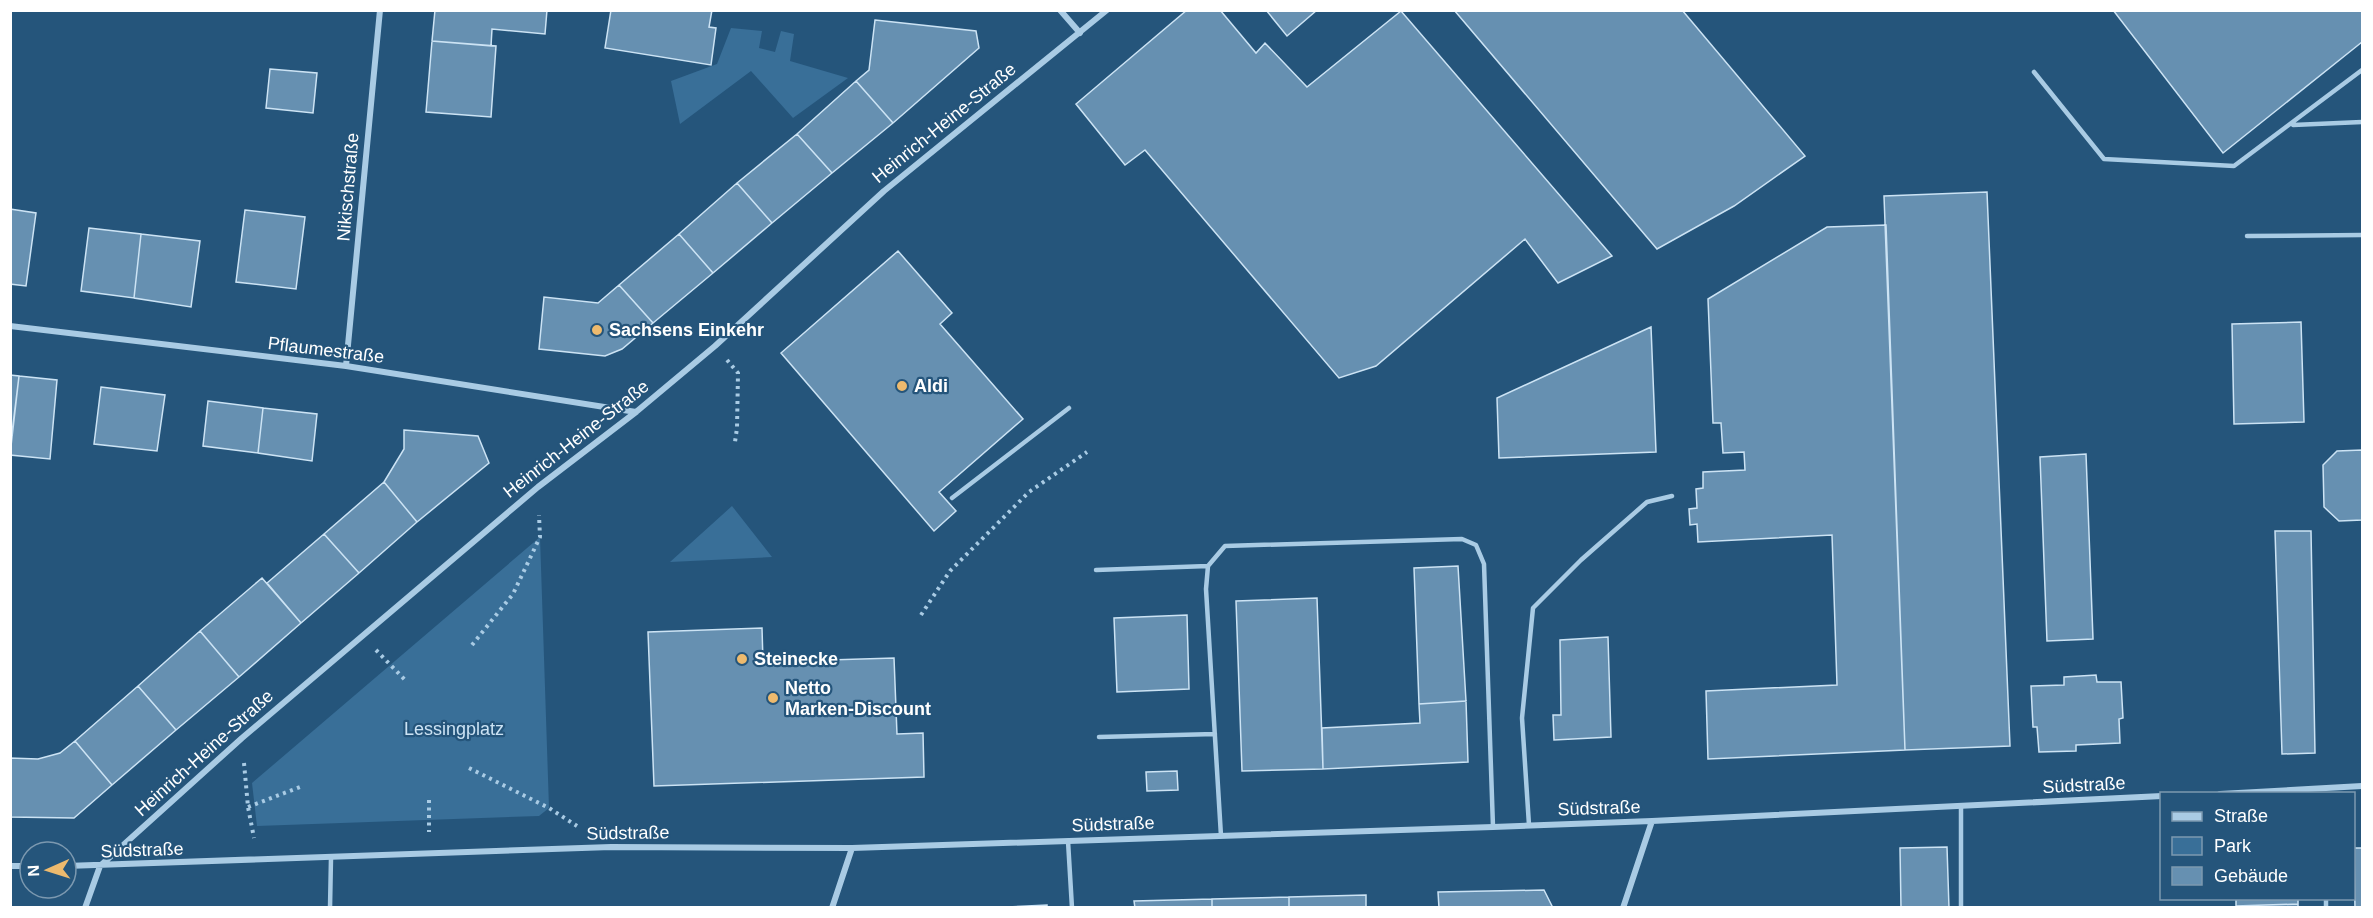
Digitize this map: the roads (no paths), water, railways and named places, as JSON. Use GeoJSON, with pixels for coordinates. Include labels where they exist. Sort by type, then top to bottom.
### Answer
{"type":"FeatureCollection","features":[{"type":"Feature","properties":{"kind":"street","name":"Nikischstraße"},"geometry":{"type":"LineString","coordinates":[[346,366],[380,10]]}},
{"type":"Feature","properties":{"kind":"street"},"geometry":{"type":"LineString","coordinates":[[1060,10],[1080,33]]}},
{"type":"Feature","properties":{"kind":"street","name":"Heinrich-Heine-Straße"},"geometry":{"type":"LineString","coordinates":[[85,908],[100,867],[242,738],[538,487],[636,412],[714,346],[884,191],[1107,10]]}},
{"type":"Feature","properties":{"kind":"street","name":"Pflaumestraße"},"geometry":{"type":"LineString","coordinates":[[10,326],[346,366],[636,412]]}},
{"type":"Feature","properties":{"kind":"street"},"geometry":{"type":"LineString","coordinates":[[2281,792],[2362,786]]}},
{"type":"Feature","properties":{"kind":"street","name":"Südstraße"},"geometry":{"type":"LineString","coordinates":[[78,866],[610,847],[852,848],[1493,827],[2160,796]]}},
{"type":"Feature","properties":{"kind":"street"},"geometry":{"type":"LineString","coordinates":[[1623,908],[1652,821]]}},
{"type":"Feature","properties":{"kind":"street"},"geometry":{"type":"LineString","coordinates":[[832,908],[852,848]]}},
{"type":"Feature","properties":{"kind":"lane"},"geometry":{"type":"LineString","coordinates":[[2034,72],[2104,159],[2234,166],[2292,125],[2362,70]]}},
{"type":"Feature","properties":{"kind":"lane"},"geometry":{"type":"LineString","coordinates":[[2292,125],[2362,122]]}},
{"type":"Feature","properties":{"kind":"lane"},"geometry":{"type":"LineString","coordinates":[[2247,236],[2362,235]]}},
{"type":"Feature","properties":{"kind":"lane"},"geometry":{"type":"LineString","coordinates":[[952,498],[1069,408]]}},
{"type":"Feature","properties":{"kind":"lane"},"geometry":{"type":"LineString","coordinates":[[1529,825],[1522,718],[1533,608],[1581,560],[1647,502],[1672,496]]}},
{"type":"Feature","properties":{"kind":"lane"},"geometry":{"type":"LineString","coordinates":[[1221,836],[1206,589],[1208,566],[1225,546],[1462,539],[1476,545],[1484,564],[1493,827]]}},
{"type":"Feature","properties":{"kind":"lane"},"geometry":{"type":"LineString","coordinates":[[1096,570],[1208,566]]}},
{"type":"Feature","properties":{"kind":"lane"},"geometry":{"type":"LineString","coordinates":[[1099,737],[1215,734]]}},
{"type":"Feature","properties":{"kind":"lane"},"geometry":{"type":"LineString","coordinates":[[1961,806],[1961,908]]}},
{"type":"Feature","properties":{"kind":"lane"},"geometry":{"type":"LineString","coordinates":[[1068,841],[1072,908]]}},
{"type":"Feature","properties":{"kind":"lane"},"geometry":{"type":"LineString","coordinates":[[330,908],[331,858]]}},
{"type":"Feature","properties":{"kind":"place","name":"Sachsens Einkehr"},"geometry":{"type":"Point","coordinates":[597,330]}},
{"type":"Feature","properties":{"kind":"place","name":"Aldi"},"geometry":{"type":"Point","coordinates":[902,386]}},
{"type":"Feature","properties":{"kind":"place","name":"Steinecke"},"geometry":{"type":"Point","coordinates":[742,659]}},
{"type":"Feature","properties":{"kind":"place","name":"Netto Marken-Discount"},"geometry":{"type":"Point","coordinates":[773,698]}},
{"type":"Feature","properties":{"kind":"park label","name":"Lessingplatz"},"geometry":{"type":"Point","coordinates":[454,729]}}]}
